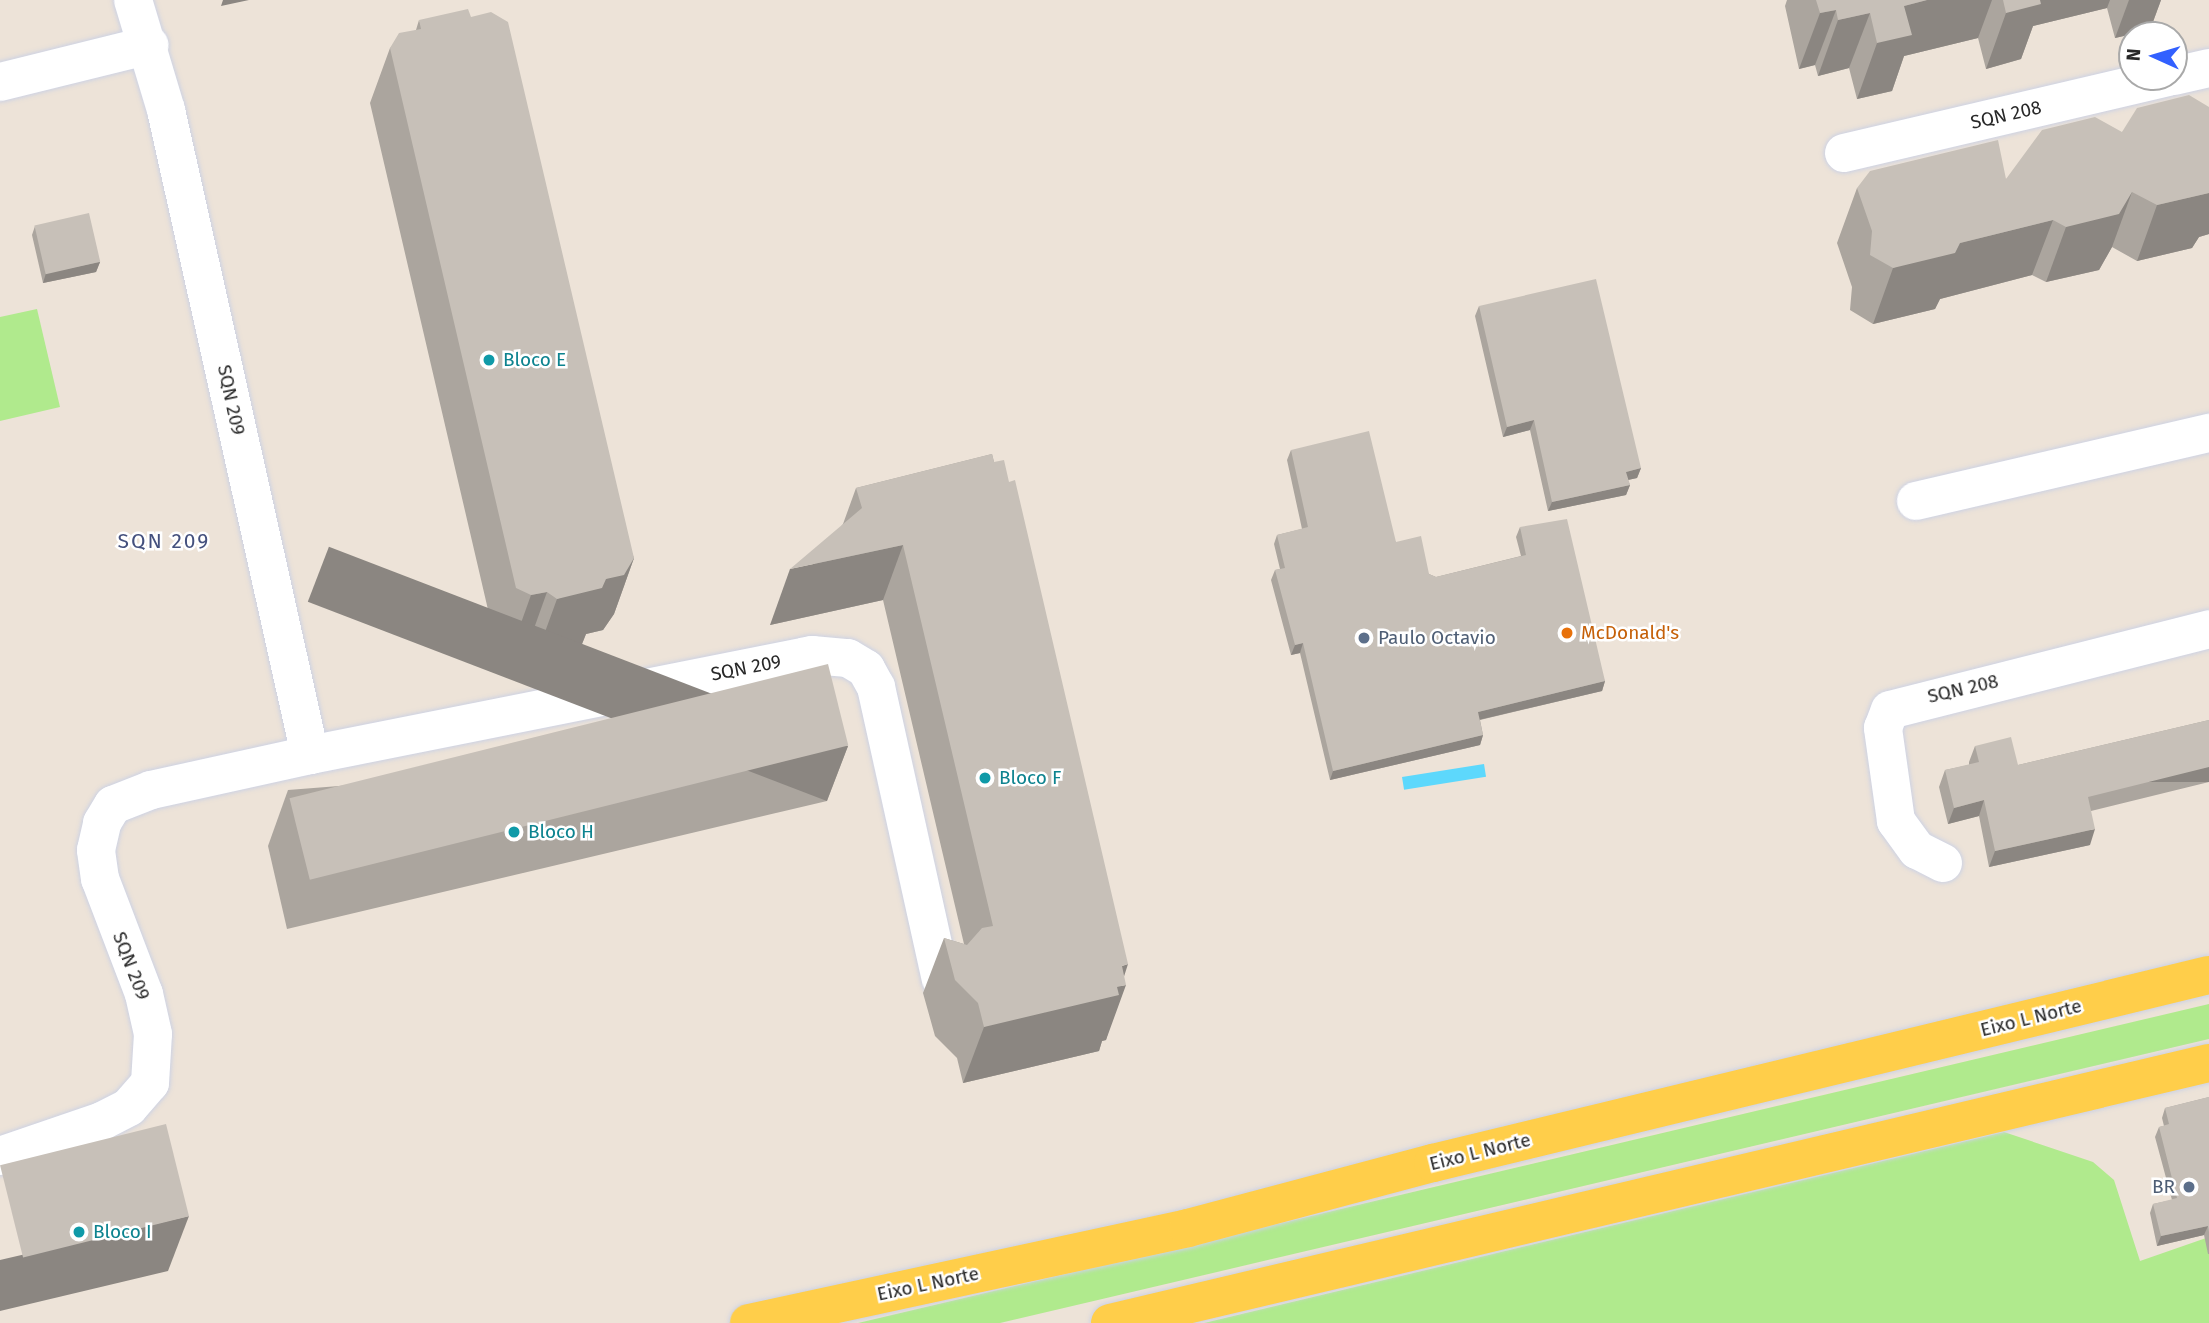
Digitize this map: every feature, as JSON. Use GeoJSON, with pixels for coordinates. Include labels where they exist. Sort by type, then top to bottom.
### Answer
{"type":"FeatureCollection","features":[{"type":"Feature","properties":{"kind":"main road","name":"Eixo L Norte"},"geometry":{"type":"LineString","coordinates":[[749,1323],[1188,1228],[1447,1160],[2209,975]]}},
{"type":"Feature","properties":{"kind":"main road"},"geometry":{"type":"LineString","coordinates":[[1110,1323],[2209,1063]]}},
{"type":"Feature","properties":{"kind":"street","name":"SQN 209"},"geometry":{"type":"LineString","coordinates":[[133,0],[149,45],[310,755]]}},
{"type":"Feature","properties":{"kind":"street"},"geometry":{"type":"LineString","coordinates":[[0,82],[149,45]]}},
{"type":"Feature","properties":{"kind":"street"},"geometry":{"type":"LineString","coordinates":[[2188,73],[2209,68]]}},
{"type":"Feature","properties":{"kind":"street","name":"SQN 208"},"geometry":{"type":"LineString","coordinates":[[1844,153],[2118,89]]}},
{"type":"Feature","properties":{"kind":"street"},"geometry":{"type":"LineString","coordinates":[[1916,501],[2209,433]]}},
{"type":"Feature","properties":{"kind":"street","name":"SQN 208"},"geometry":{"type":"LineString","coordinates":[[1943,863],[1917,850],[1896,821],[1884,728],[1890,710],[2209,629]]}},
{"type":"Feature","properties":{"kind":"street","name":"SQN 209"},"geometry":{"type":"LineString","coordinates":[[0,1156],[102,1121],[129,1107],[150,1083],[153,1034],[144,994],[100,880],[96,850],[102,823],[113,805],[151,790],[310,755],[812,654],[848,658],[866,669],[885,718],[941,979]]}},
{"type":"Feature","properties":{"kind":"green space"},"geometry":{"type":"Polygon","coordinates":[[[37,309],[60,407],[0,421],[0,317],[37,309]]]}},
{"type":"Feature","properties":{"kind":"green space"},"geometry":{"type":"Polygon","coordinates":[[[2209,1004],[2209,1039],[1000,1323],[858,1323],[2209,1004]]]}},
{"type":"Feature","properties":{"kind":"green space"},"geometry":{"type":"Polygon","coordinates":[[[2004,1132],[2093,1162],[2114,1180],[2140,1261],[2209,1237],[2209,1323],[1204,1323],[2004,1132]]]}},
{"type":"Feature","properties":{"kind":"water"},"geometry":{"type":"Polygon","coordinates":[[[1484,764],[1486,777],[1404,790],[1402,777],[1484,764]]]}},
{"type":"Feature","properties":{"kind":"building"},"geometry":{"type":"Polygon","coordinates":[[[1816,0],[1927,0],[1904,6],[1912,35],[1877,43],[1870,13],[1838,20],[1836,10],[1820,13],[1816,0]]]}},
{"type":"Feature","properties":{"kind":"building"},"geometry":{"type":"Polygon","coordinates":[[[2003,0],[2040,0],[2041,4],[2006,13],[2003,0]]]}},
{"type":"Feature","properties":{"kind":"building","name":"Bloco E"},"geometry":{"type":"Polygon","coordinates":[[[468,9],[471,17],[491,12],[508,22],[634,558],[624,575],[606,579],[602,588],[557,599],[547,592],[531,595],[516,588],[390,48],[399,33],[421,29],[419,20],[468,9]]]}},
{"type":"Feature","properties":{"kind":"building"},"geometry":{"type":"Polygon","coordinates":[[[2189,95],[2209,107],[2209,193],[2157,205],[2132,192],[2119,214],[2066,227],[2053,220],[1960,243],[1955,253],[1893,268],[1870,255],[1872,231],[1857,188],[1870,171],[1998,140],[2006,179],[2042,130],[2095,117],[2122,132],[2137,108],[2189,95]]]}},
{"type":"Feature","properties":{"kind":"building"},"geometry":{"type":"Polygon","coordinates":[[[89,213],[100,262],[46,274],[34,226],[89,213]]]}},
{"type":"Feature","properties":{"kind":"building"},"geometry":{"type":"Polygon","coordinates":[[[1596,279],[1641,468],[1626,472],[1630,485],[1552,502],[1534,420],[1507,427],[1479,306],[1596,279]]]}},
{"type":"Feature","properties":{"kind":"building"},"geometry":{"type":"Polygon","coordinates":[[[1369,431],[1396,542],[1421,536],[1429,574],[1436,577],[1526,555],[1520,527],[1567,519],[1605,681],[1478,712],[1483,735],[1333,771],[1303,643],[1295,645],[1275,570],[1285,568],[1277,535],[1308,527],[1291,450],[1369,431]]]}},
{"type":"Feature","properties":{"kind":"building","name":"Bloco F"},"geometry":{"type":"Polygon","coordinates":[[[992,454],[994,462],[1004,460],[1009,482],[1015,480],[1128,964],[1122,966],[1126,985],[1117,987],[1119,995],[984,1027],[978,1003],[955,980],[944,938],[967,945],[982,928],[993,926],[903,545],[790,569],[862,508],[856,488],[992,454]]]}},
{"type":"Feature","properties":{"kind":"building"},"geometry":{"type":"Polygon","coordinates":[[[828,664],[848,746],[310,880],[289,798],[828,664]]]}},
{"type":"Feature","properties":{"kind":"building"},"geometry":{"type":"Polygon","coordinates":[[[2209,720],[2209,767],[2088,797],[2095,829],[1995,851],[1984,800],[1954,808],[1945,770],[1979,762],[1975,746],[2011,737],[2018,765],[2209,720]]]}},
{"type":"Feature","properties":{"kind":"building","name":"BR"},"geometry":{"type":"Polygon","coordinates":[[[2209,1097],[2209,1232],[2208,1226],[2161,1236],[2153,1204],[2177,1198],[2159,1127],[2169,1124],[2165,1108],[2209,1097]]]}},
{"type":"Feature","properties":{"kind":"building"},"geometry":{"type":"Polygon","coordinates":[[[166,1124],[189,1216],[23,1258],[0,1165],[166,1124]]]}},
{"type":"Feature","properties":{"kind":"place","name":"Bloco E"},"geometry":{"type":"Point","coordinates":[489,360]}},
{"type":"Feature","properties":{"kind":"place","name":"McDonald's"},"geometry":{"type":"Point","coordinates":[1567,633]}},
{"type":"Feature","properties":{"kind":"place","name":"Paulo Octavio"},"geometry":{"type":"Point","coordinates":[1364,638]}},
{"type":"Feature","properties":{"kind":"place","name":"Bloco F"},"geometry":{"type":"Point","coordinates":[985,778]}},
{"type":"Feature","properties":{"kind":"place","name":"Bloco H"},"geometry":{"type":"Point","coordinates":[514,832]}},
{"type":"Feature","properties":{"kind":"place","name":"BR"},"geometry":{"type":"Point","coordinates":[2189,1187]}},
{"type":"Feature","properties":{"kind":"place","name":"Bloco I"},"geometry":{"type":"Point","coordinates":[79,1232]}},
{"type":"Feature","properties":{"kind":"district","name":"SQN 209"},"geometry":{"type":"Point","coordinates":[164,541]}}]}
